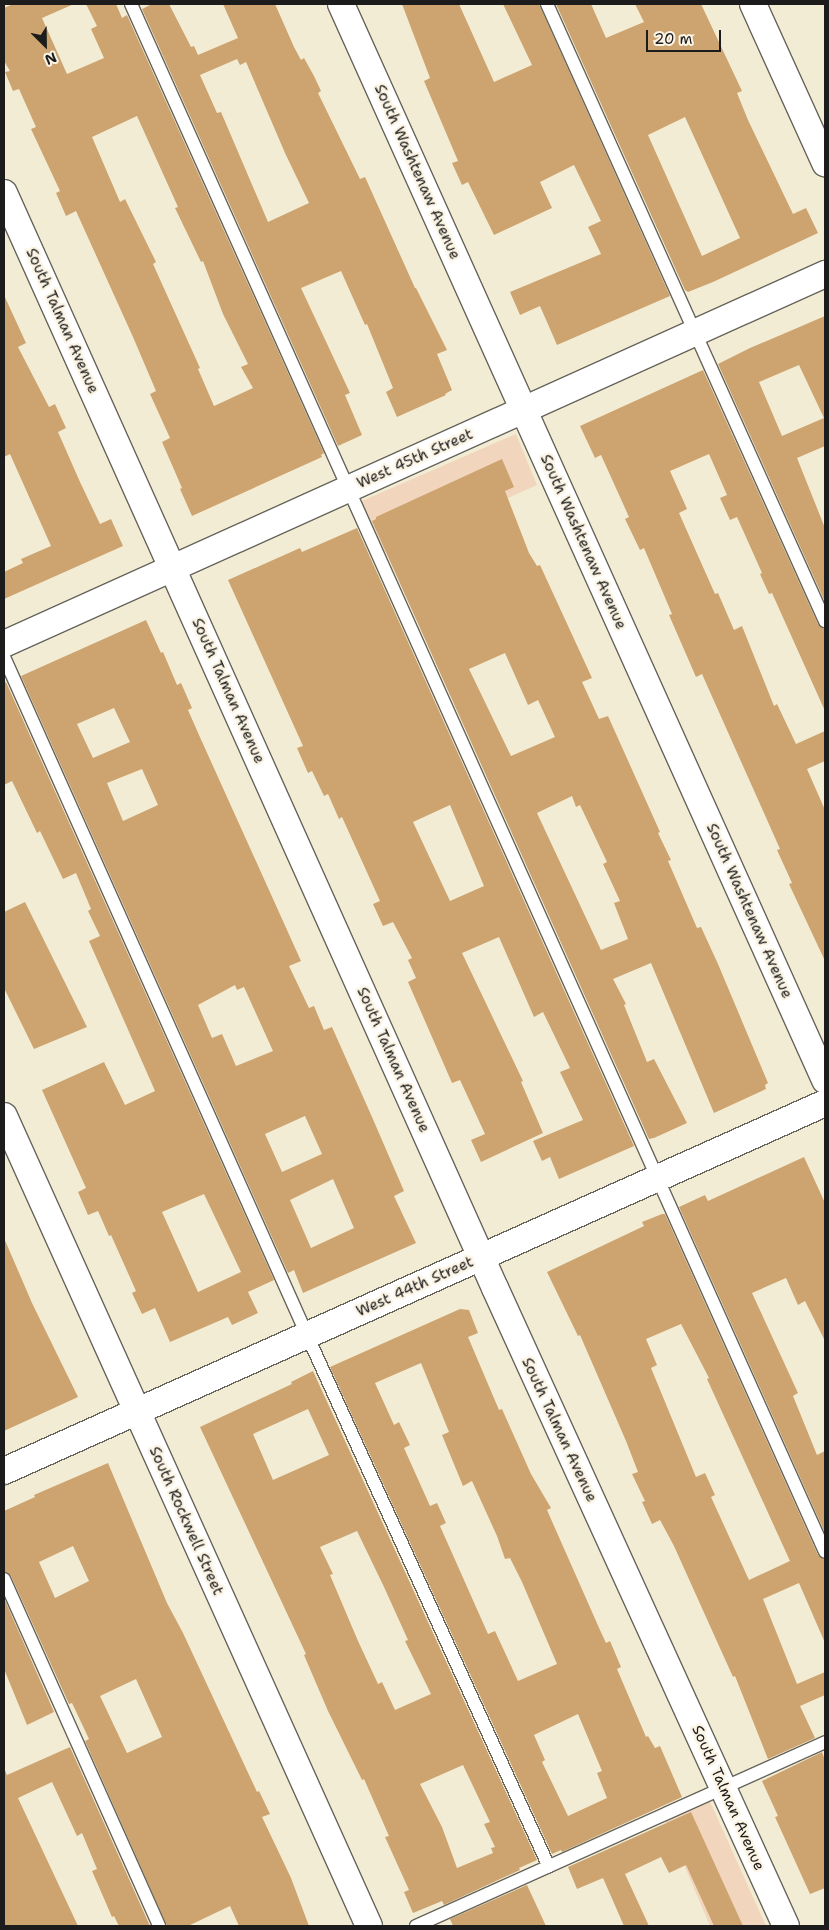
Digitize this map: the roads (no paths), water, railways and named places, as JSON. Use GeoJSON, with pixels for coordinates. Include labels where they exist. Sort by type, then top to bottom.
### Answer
{"type":"FeatureCollection","features":[{"type":"Feature","properties":{"kind":"street","name":"South Washtenaw Avenue"},"geometry":{"type":"LineString","coordinates":[[341,4],[825,1080]]}},
{"type":"Feature","properties":{"kind":"street"},"geometry":{"type":"LineString","coordinates":[[753,4],[825,163]]}},
{"type":"Feature","properties":{"kind":"street","name":"South Talman Avenue"},"geometry":{"type":"LineString","coordinates":[[4,193],[481,1258],[786,1926]]}},
{"type":"Feature","properties":{"kind":"street","name":"West 45th Street"},"geometry":{"type":"LineString","coordinates":[[4,644],[825,274]]}},
{"type":"Feature","properties":{"kind":"street","name":"West 44th Street"},"geometry":{"type":"LineString","coordinates":[[4,1472],[825,1103]]}},
{"type":"Feature","properties":{"kind":"street","name":"South Rockwell Street"},"geometry":{"type":"LineString","coordinates":[[4,1116],[368,1926]]}},
{"type":"Feature","properties":{"kind":"lane"},"geometry":{"type":"LineString","coordinates":[[130,4],[825,1552]]}},
{"type":"Feature","properties":{"kind":"lane"},"geometry":{"type":"LineString","coordinates":[[548,4],[825,622]]}},
{"type":"Feature","properties":{"kind":"lane"},"geometry":{"type":"LineString","coordinates":[[4,657],[307,1335],[549,1866]]}},
{"type":"Feature","properties":{"kind":"lane"},"geometry":{"type":"LineString","coordinates":[[4,1579],[159,1926]]}},
{"type":"Feature","properties":{"kind":"lane"},"geometry":{"type":"LineString","coordinates":[[416,1926],[825,1742]]}}]}
